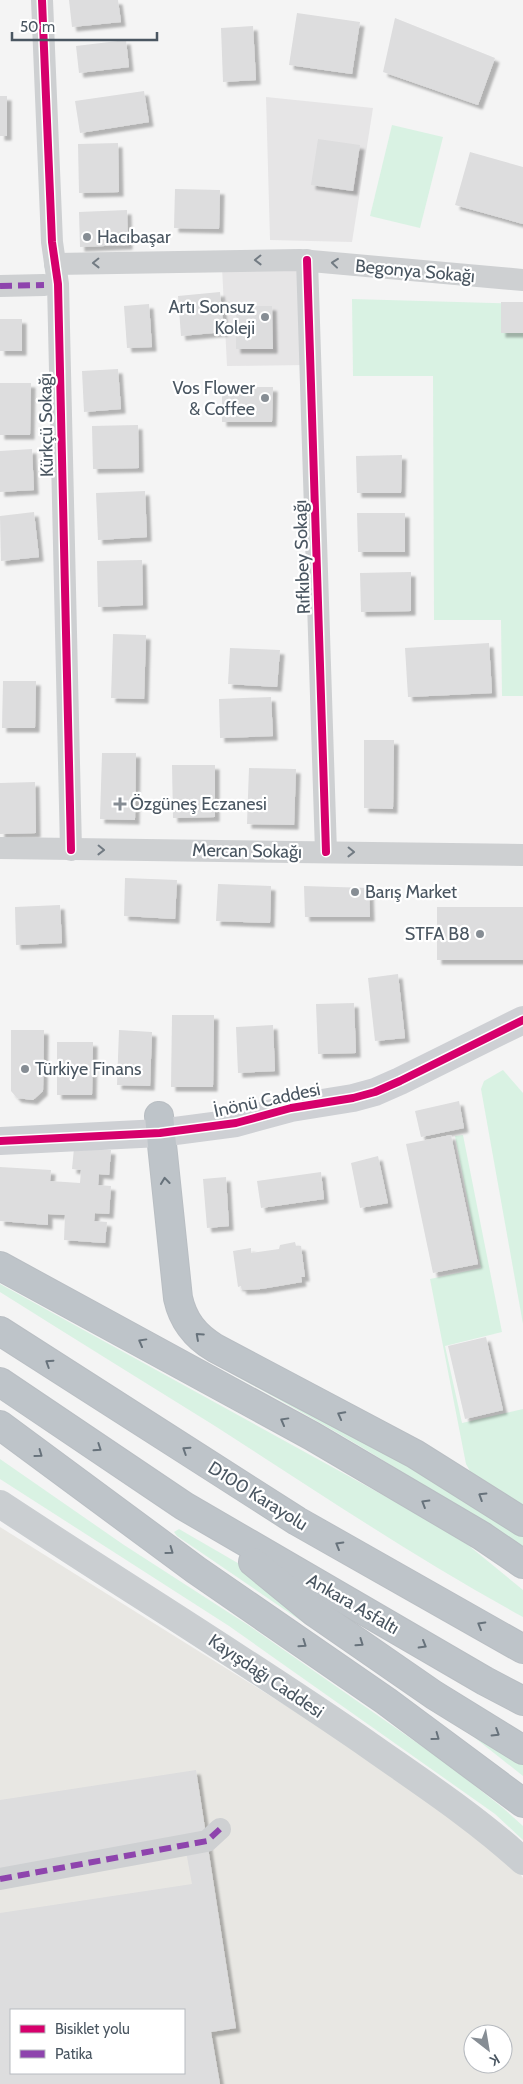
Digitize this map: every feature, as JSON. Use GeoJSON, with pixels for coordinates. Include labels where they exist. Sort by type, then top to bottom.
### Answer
{"type":"FeatureCollection","features":[{"type":"Feature","properties":{"kind":"highway"},"geometry":{"type":"LineString","coordinates":[[160,1125],[178,1298],[184,1315],[195,1333],[215,1348],[415,1454],[523,1522]]}},
{"type":"Feature","properties":{"kind":"highway"},"geometry":{"type":"LineString","coordinates":[[0,1266],[312,1436],[482,1536],[523,1564]]}},
{"type":"Feature","properties":{"kind":"highway","name":"D100 Karayolu"},"geometry":{"type":"LineString","coordinates":[[0,1331],[297,1521],[523,1649]]}},
{"type":"Feature","properties":{"kind":"highway"},"geometry":{"type":"LineString","coordinates":[[0,1382],[184,1506],[314,1612],[434,1694],[523,1750]]}},
{"type":"Feature","properties":{"kind":"highway"},"geometry":{"type":"LineString","coordinates":[[0,1425],[196,1570],[386,1701],[523,1803]]}},
{"type":"Feature","properties":{"kind":"highway","name":"Ankara Asfaltı"},"geometry":{"type":"LineString","coordinates":[[184,1506],[523,1702]]}},
{"type":"Feature","properties":{"kind":"main road","name":"İnönü Caddesi"},"geometry":{"type":"LineString","coordinates":[[0,1124],[160,1125],[236,1123],[291,1108],[336,1101],[374,1092],[521,1027]]}},
{"type":"Feature","properties":{"kind":"main road","name":"İnönü Caddesi"},"geometry":{"type":"LineString","coordinates":[[0,1141],[160,1125]]}},
{"type":"Feature","properties":{"kind":"main road","name":"Kayışdağı Caddesi"},"geometry":{"type":"LineString","coordinates":[[0,1504],[220,1644],[314,1707],[492,1832],[523,1861]]}},
{"type":"Feature","properties":{"kind":"street","name":"Kürkçü Sokağı"},"geometry":{"type":"LineString","coordinates":[[42,0],[52,242],[58,284],[71,850]]}},
{"type":"Feature","properties":{"kind":"street"},"geometry":{"type":"LineString","coordinates":[[55,264],[307,260]]}},
{"type":"Feature","properties":{"kind":"street","name":"Begonya Sokağı"},"geometry":{"type":"LineString","coordinates":[[307,260],[438,274],[523,280]]}},
{"type":"Feature","properties":{"kind":"street","name":"Rıfkıbey Sokağı"},"geometry":{"type":"LineString","coordinates":[[307,260],[326,852]]}},
{"type":"Feature","properties":{"kind":"street"},"geometry":{"type":"LineString","coordinates":[[0,286],[44,285]]}},
{"type":"Feature","properties":{"kind":"street","name":"Mercan Sokağı"},"geometry":{"type":"LineString","coordinates":[[0,848],[523,855]]}},
{"type":"Feature","properties":{"kind":"street"},"geometry":{"type":"LineString","coordinates":[[0,1879],[207,1842],[220,1829]]}},
{"type":"Feature","properties":{"kind":"shaded area"},"geometry":{"type":"Polygon","coordinates":[[[266,97],[373,108],[352,242],[270,240],[266,97]]]}},
{"type":"Feature","properties":{"kind":"shaded area","name":"Artı Sonsuz Koleji"},"geometry":{"type":"Polygon","coordinates":[[[222,267],[306,269],[306,365],[227,366],[222,267]]]}},
{"type":"Feature","properties":{"kind":"shaded area"},"geometry":{"type":"Polygon","coordinates":[[[0,1527],[413,1785],[523,1878],[523,2084],[0,2084],[0,1527]]]}},
{"type":"Feature","properties":{"kind":"green space"},"geometry":{"type":"Polygon","coordinates":[[[392,125],[443,137],[420,228],[370,216],[392,125]]]}},
{"type":"Feature","properties":{"kind":"green space"},"geometry":{"type":"Polygon","coordinates":[[[352,299],[523,304],[523,696],[502,696],[501,620],[434,620],[433,376],[353,376],[352,299]]]}},
{"type":"Feature","properties":{"kind":"green space"},"geometry":{"type":"Polygon","coordinates":[[[503,1070],[523,1093],[523,1324],[481,1089],[484,1081],[503,1070]]]}},
{"type":"Feature","properties":{"kind":"green space"},"geometry":{"type":"Polygon","coordinates":[[[463,1135],[502,1332],[445,1346],[462,1423],[523,1409],[523,1506],[471,1473],[466,1464],[430,1279],[481,1268],[455,1136],[463,1135]]]}},
{"type":"Feature","properties":{"kind":"green space"},"geometry":{"type":"Polygon","coordinates":[[[0,1284],[421,1516],[468,1545],[523,1590],[523,1617],[406,1548],[0,1292],[0,1284]]]}},
{"type":"Feature","properties":{"kind":"green space"},"geometry":{"type":"Polygon","coordinates":[[[238,1372],[357,1432],[523,1532],[523,1553],[454,1505],[383,1460],[236,1376],[238,1372]]]}},
{"type":"Feature","properties":{"kind":"green space"},"geometry":{"type":"Polygon","coordinates":[[[0,1459],[124,1545],[248,1625],[446,1763],[523,1826],[523,1840],[495,1814],[229,1626],[0,1479],[0,1459]]]}},
{"type":"Feature","properties":{"kind":"green space"},"geometry":{"type":"Polygon","coordinates":[[[179,1529],[255,1573],[311,1625],[310,1627],[177,1536],[174,1532],[179,1529]]]}},
{"type":"Feature","properties":{"kind":"green space"},"geometry":{"type":"Polygon","coordinates":[[[475,1730],[523,1762],[523,1776],[470,1734],[475,1730]]]}},
{"type":"Feature","properties":{"kind":"building"},"geometry":{"type":"Polygon","coordinates":[[[69,0],[118,0],[121,22],[72,27],[69,0]]]}},
{"type":"Feature","properties":{"kind":"building"},"geometry":{"type":"Polygon","coordinates":[[[297,13],[360,22],[352,74],[289,65],[297,13]]]}},
{"type":"Feature","properties":{"kind":"building"},"geometry":{"type":"Polygon","coordinates":[[[395,18],[495,58],[478,105],[383,72],[395,18]]]}},
{"type":"Feature","properties":{"kind":"building"},"geometry":{"type":"Polygon","coordinates":[[[253,26],[256,80],[223,82],[221,28],[253,26]]]}},
{"type":"Feature","properties":{"kind":"building"},"geometry":{"type":"Polygon","coordinates":[[[126,40],[129,67],[79,73],[76,46],[126,40]]]}},
{"type":"Feature","properties":{"kind":"building"},"geometry":{"type":"Polygon","coordinates":[[[144,91],[149,122],[80,133],[75,101],[144,91]]]}},
{"type":"Feature","properties":{"kind":"building"},"geometry":{"type":"Polygon","coordinates":[[[0,96],[7,96],[7,136],[0,136],[0,96]]]}},
{"type":"Feature","properties":{"kind":"building"},"geometry":{"type":"Polygon","coordinates":[[[318,139],[360,145],[353,191],[311,185],[318,139]]]}},
{"type":"Feature","properties":{"kind":"building"},"geometry":{"type":"Polygon","coordinates":[[[118,143],[119,192],[79,193],[78,144],[118,143]]]}},
{"type":"Feature","properties":{"kind":"building"},"geometry":{"type":"Polygon","coordinates":[[[470,152],[523,167],[523,224],[455,205],[470,152]]]}},
{"type":"Feature","properties":{"kind":"building"},"geometry":{"type":"Polygon","coordinates":[[[175,189],[220,190],[219,229],[174,228],[175,189]]]}},
{"type":"Feature","properties":{"kind":"building"},"geometry":{"type":"Polygon","coordinates":[[[127,210],[128,245],[80,247],[79,212],[127,210]]]}},
{"type":"Feature","properties":{"kind":"building"},"geometry":{"type":"Polygon","coordinates":[[[220,292],[224,332],[181,336],[178,296],[220,292]]]}},
{"type":"Feature","properties":{"kind":"building"},"geometry":{"type":"Polygon","coordinates":[[[501,302],[523,302],[523,333],[501,333],[501,302]]]}},
{"type":"Feature","properties":{"kind":"building"},"geometry":{"type":"Polygon","coordinates":[[[149,304],[152,347],[127,348],[124,306],[149,304]]]}},
{"type":"Feature","properties":{"kind":"building"},"geometry":{"type":"Polygon","coordinates":[[[236,306],[272,306],[273,349],[236,349],[236,306]]]}},
{"type":"Feature","properties":{"kind":"building"},"geometry":{"type":"Polygon","coordinates":[[[0,319],[22,319],[22,351],[0,351],[0,319]]]}},
{"type":"Feature","properties":{"kind":"building"},"geometry":{"type":"Polygon","coordinates":[[[118,369],[121,409],[84,412],[82,371],[118,369]]]}},
{"type":"Feature","properties":{"kind":"building"},"geometry":{"type":"Polygon","coordinates":[[[0,383],[31,383],[30,435],[0,435],[0,383]]]}},
{"type":"Feature","properties":{"kind":"building"},"geometry":{"type":"Polygon","coordinates":[[[222,387],[273,387],[272,422],[222,422],[222,387]]]}},
{"type":"Feature","properties":{"kind":"building"},"geometry":{"type":"Polygon","coordinates":[[[138,425],[139,468],[93,469],[92,426],[138,425]]]}},
{"type":"Feature","properties":{"kind":"building"},"geometry":{"type":"Polygon","coordinates":[[[32,449],[34,490],[0,492],[0,451],[32,449]]]}},
{"type":"Feature","properties":{"kind":"building"},"geometry":{"type":"Polygon","coordinates":[[[402,455],[401,493],[357,493],[356,456],[402,455]]]}},
{"type":"Feature","properties":{"kind":"building"},"geometry":{"type":"Polygon","coordinates":[[[145,491],[147,537],[98,540],[96,493],[145,491]]]}},
{"type":"Feature","properties":{"kind":"building"},"geometry":{"type":"Polygon","coordinates":[[[34,512],[39,557],[1,561],[0,516],[34,512]]]}},
{"type":"Feature","properties":{"kind":"building"},"geometry":{"type":"Polygon","coordinates":[[[357,513],[405,513],[405,552],[358,552],[357,513]]]}},
{"type":"Feature","properties":{"kind":"building"},"geometry":{"type":"Polygon","coordinates":[[[142,560],[143,605],[98,607],[97,561],[142,560]]]}},
{"type":"Feature","properties":{"kind":"building"},"geometry":{"type":"Polygon","coordinates":[[[411,572],[411,611],[361,612],[360,573],[411,572]]]}},
{"type":"Feature","properties":{"kind":"building"},"geometry":{"type":"Polygon","coordinates":[[[113,634],[146,635],[144,699],[111,698],[113,634]]]}},
{"type":"Feature","properties":{"kind":"building"},"geometry":{"type":"Polygon","coordinates":[[[489,643],[492,693],[408,697],[405,648],[489,643]]]}},
{"type":"Feature","properties":{"kind":"building"},"geometry":{"type":"Polygon","coordinates":[[[230,648],[280,650],[277,687],[228,684],[230,648]]]}},
{"type":"Feature","properties":{"kind":"building"},"geometry":{"type":"Polygon","coordinates":[[[3,681],[36,681],[35,728],[2,728],[3,681]]]}},
{"type":"Feature","properties":{"kind":"building"},"geometry":{"type":"Polygon","coordinates":[[[271,697],[273,736],[220,738],[219,699],[271,697]]]}},
{"type":"Feature","properties":{"kind":"building"},"geometry":{"type":"Polygon","coordinates":[[[364,740],[394,740],[393,809],[364,808],[364,740]]]}},
{"type":"Feature","properties":{"kind":"building"},"geometry":{"type":"Polygon","coordinates":[[[102,753],[136,753],[135,820],[100,819],[102,753]]]}},
{"type":"Feature","properties":{"kind":"building"},"geometry":{"type":"Polygon","coordinates":[[[172,765],[215,765],[215,817],[173,818],[172,765]]]}},
{"type":"Feature","properties":{"kind":"building"},"geometry":{"type":"Polygon","coordinates":[[[249,768],[296,769],[294,825],[247,824],[249,768]]]}},
{"type":"Feature","properties":{"kind":"building"},"geometry":{"type":"Polygon","coordinates":[[[35,782],[36,833],[0,834],[0,783],[35,782]]]}},
{"type":"Feature","properties":{"kind":"building"},"geometry":{"type":"Polygon","coordinates":[[[125,878],[177,880],[175,919],[124,916],[125,878]]]}},
{"type":"Feature","properties":{"kind":"building"},"geometry":{"type":"Polygon","coordinates":[[[218,884],[271,886],[270,923],[216,921],[218,884]]]}},
{"type":"Feature","properties":{"kind":"building"},"geometry":{"type":"Polygon","coordinates":[[[304,886],[369,888],[370,917],[305,917],[304,886]]]}},
{"type":"Feature","properties":{"kind":"building"},"geometry":{"type":"Polygon","coordinates":[[[60,905],[62,943],[16,945],[15,907],[60,905]]]}},
{"type":"Feature","properties":{"kind":"building","name":"STFA B8"},"geometry":{"type":"Polygon","coordinates":[[[437,907],[523,907],[523,960],[437,960],[437,907]]]}},
{"type":"Feature","properties":{"kind":"building"},"geometry":{"type":"Polygon","coordinates":[[[398,974],[405,1038],[375,1041],[368,978],[398,974]]]}},
{"type":"Feature","properties":{"kind":"building"},"geometry":{"type":"Polygon","coordinates":[[[354,1003],[356,1053],[318,1054],[316,1004],[354,1003]]]}},
{"type":"Feature","properties":{"kind":"building"},"geometry":{"type":"Polygon","coordinates":[[[172,1015],[214,1015],[213,1087],[171,1087],[172,1015]]]}},
{"type":"Feature","properties":{"kind":"building"},"geometry":{"type":"Polygon","coordinates":[[[273,1025],[275,1071],[238,1073],[236,1027],[273,1025]]]}},
{"type":"Feature","properties":{"kind":"building"},"geometry":{"type":"Polygon","coordinates":[[[11,1030],[44,1030],[43,1091],[33,1100],[17,1098],[11,1091],[11,1030]]]}},
{"type":"Feature","properties":{"kind":"building"},"geometry":{"type":"Polygon","coordinates":[[[119,1030],[152,1032],[150,1086],[117,1085],[119,1030]]]}},
{"type":"Feature","properties":{"kind":"building"},"geometry":{"type":"Polygon","coordinates":[[[57,1042],[93,1042],[92,1095],[57,1095],[57,1042]]]}},
{"type":"Feature","properties":{"kind":"building"},"geometry":{"type":"Polygon","coordinates":[[[459,1101],[464,1128],[421,1137],[415,1111],[459,1101]]]}},
{"type":"Feature","properties":{"kind":"building"},"geometry":{"type":"Polygon","coordinates":[[[451,1135],[478,1264],[433,1273],[406,1144],[451,1135]]]}},
{"type":"Feature","properties":{"kind":"building"},"geometry":{"type":"Polygon","coordinates":[[[74,1148],[111,1150],[109,1175],[99,1174],[98,1185],[111,1186],[109,1214],[95,1213],[94,1221],[107,1222],[105,1243],[64,1240],[65,1215],[48,1214],[48,1225],[0,1221],[0,1167],[51,1170],[50,1181],[80,1183],[81,1170],[72,1169],[74,1148]]]}},
{"type":"Feature","properties":{"kind":"building"},"geometry":{"type":"Polygon","coordinates":[[[378,1156],[388,1203],[360,1208],[351,1163],[378,1156]]]}},
{"type":"Feature","properties":{"kind":"building"},"geometry":{"type":"Polygon","coordinates":[[[321,1172],[324,1199],[261,1208],[257,1181],[321,1172]]]}},
{"type":"Feature","properties":{"kind":"building"},"geometry":{"type":"Polygon","coordinates":[[[226,1177],[229,1226],[207,1228],[203,1179],[226,1177]]]}},
{"type":"Feature","properties":{"kind":"building"},"geometry":{"type":"Polygon","coordinates":[[[295,1242],[296,1246],[301,1246],[305,1277],[301,1277],[302,1282],[261,1289],[242,1290],[241,1286],[238,1287],[233,1251],[251,1248],[251,1253],[279,1249],[280,1245],[295,1242]]]}},
{"type":"Feature","properties":{"kind":"building"},"geometry":{"type":"Polygon","coordinates":[[[486,1337],[503,1410],[465,1419],[448,1346],[486,1337]]]}},
{"type":"Feature","properties":{"kind":"building"},"geometry":{"type":"Polygon","coordinates":[[[196,1770],[236,2028],[211,2032],[220,2084],[0,2084],[0,1913],[192,1884],[185,1846],[0,1873],[0,1800],[196,1770]]]}},
{"type":"Feature","properties":{"kind":"marked path"},"geometry":{"type":"LineString","coordinates":[[0,286],[44,285]]}},
{"type":"Feature","properties":{"kind":"marked path"},"geometry":{"type":"LineString","coordinates":[[0,1879],[207,1841],[220,1829]]}},
{"type":"Feature","properties":{"kind":"cycle path"},"geometry":{"type":"LineString","coordinates":[[42,0],[52,242],[58,284],[71,850]]}},
{"type":"Feature","properties":{"kind":"cycle path"},"geometry":{"type":"LineString","coordinates":[[307,260],[326,852]]}},
{"type":"Feature","properties":{"kind":"cycle path"},"geometry":{"type":"LineString","coordinates":[[0,1141],[160,1133],[236,1123],[291,1108],[353,1098],[375,1092],[400,1081],[523,1020]]}},
{"type":"Feature","properties":{"kind":"place","name":"Hacıbaşar"},"geometry":{"type":"Point","coordinates":[87,237]}},
{"type":"Feature","properties":{"kind":"place","name":"Artı Sonsuz Koleji"},"geometry":{"type":"Point","coordinates":[265,317]}},
{"type":"Feature","properties":{"kind":"place","name":"Vos Flower & Coffee"},"geometry":{"type":"Point","coordinates":[265,398]}},
{"type":"Feature","properties":{"kind":"place","name":"Özgüneş Eczanesi"},"geometry":{"type":"Point","coordinates":[120,804]}},
{"type":"Feature","properties":{"kind":"place","name":"Barış Market"},"geometry":{"type":"Point","coordinates":[355,892]}},
{"type":"Feature","properties":{"kind":"place","name":"STFA B8"},"geometry":{"type":"Point","coordinates":[480,934]}},
{"type":"Feature","properties":{"kind":"place","name":"Türkiye Finans"},"geometry":{"type":"Point","coordinates":[25,1069]}}]}
